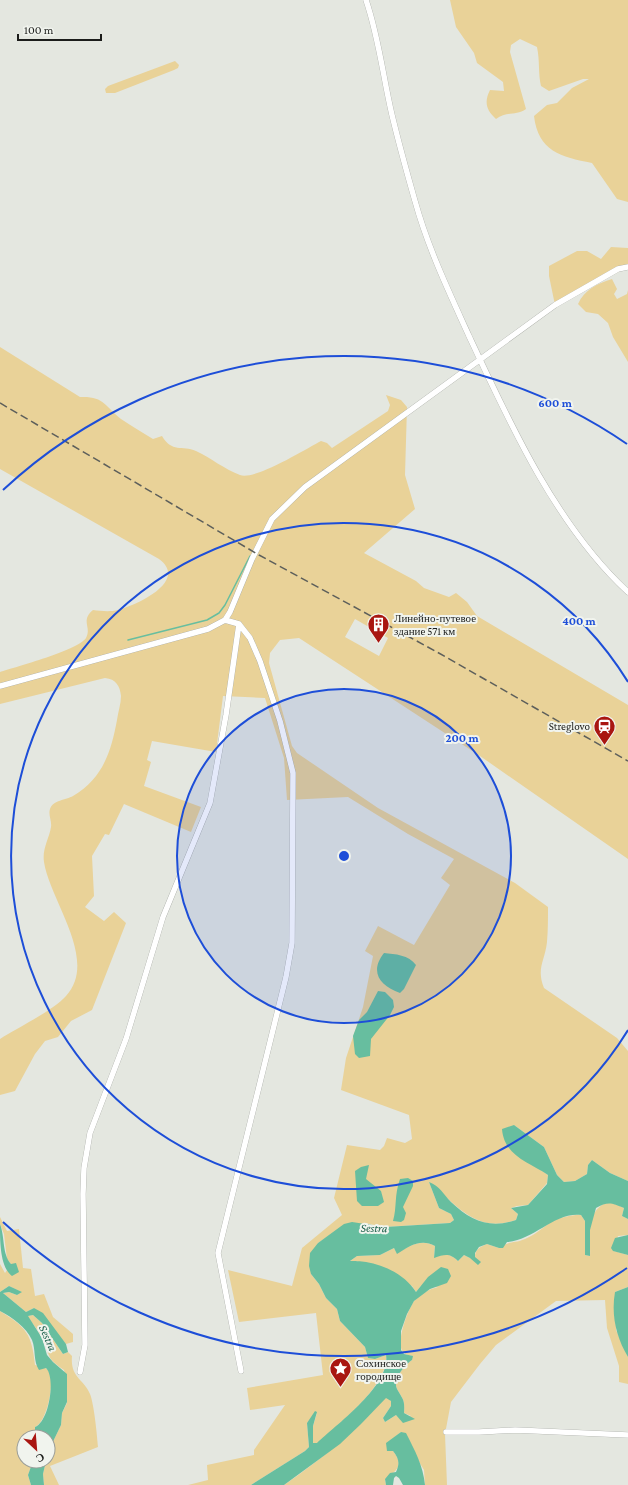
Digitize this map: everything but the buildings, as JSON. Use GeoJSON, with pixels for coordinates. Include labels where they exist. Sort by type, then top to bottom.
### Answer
{"type":"FeatureCollection","features":[{"type":"Feature","properties":{"kind":"street"},"geometry":{"type":"LineString","coordinates":[[366,0],[373,22],[392,115],[415,203],[444,282],[523,445],[564,515],[610,575],[628,592]]}},
{"type":"Feature","properties":{"kind":"street"},"geometry":{"type":"LineString","coordinates":[[0,686],[208,629],[225,620],[272,518],[305,487],[554,305],[618,269],[628,267]]}},
{"type":"Feature","properties":{"kind":"street"},"geometry":{"type":"LineString","coordinates":[[225,620],[239,624],[250,638],[260,661],[280,721],[292,772],[292,943],[286,977],[218,1253],[241,1371]]}},
{"type":"Feature","properties":{"kind":"street"},"geometry":{"type":"LineString","coordinates":[[80,1372],[85,1345],[83,1187],[84,1168],[90,1133],[126,1039],[163,917],[210,803],[226,715],[239,624]]}},
{"type":"Feature","properties":{"kind":"street"},"geometry":{"type":"LineString","coordinates":[[446,1432],[515,1430],[628,1435]]}},
{"type":"Feature","properties":{"kind":"shaded area"},"geometry":{"type":"Polygon","coordinates":[[[450,0],[628,0],[628,202],[617,199],[592,163],[561,155],[553,150],[546,145],[536,128],[534,116],[547,105],[557,103],[572,88],[589,79],[583,79],[549,91],[541,86],[537,47],[520,39],[511,45],[510,52],[526,109],[504,115],[496,119],[488,109],[487,98],[490,90],[504,91],[503,82],[477,63],[474,53],[456,27],[450,0]]]}},
{"type":"Feature","properties":{"kind":"shaded area"},"geometry":{"type":"Polygon","coordinates":[[[175,61],[179,65],[178,68],[174,70],[115,93],[106,93],[105,89],[108,86],[175,61]]]}},
{"type":"Feature","properties":{"kind":"shaded area"},"geometry":{"type":"Polygon","coordinates":[[[611,247],[628,248],[628,267],[555,305],[549,276],[549,266],[577,251],[587,251],[601,259],[611,247]]]}},
{"type":"Feature","properties":{"kind":"shaded area"},"geometry":{"type":"Polygon","coordinates":[[[612,279],[617,289],[614,294],[617,299],[627,294],[628,290],[628,362],[613,337],[608,323],[598,314],[586,312],[578,304],[584,295],[592,288],[612,279]]]}},
{"type":"Feature","properties":{"kind":"shaded area"},"geometry":{"type":"Polygon","coordinates":[[[0,347],[80,397],[94,398],[104,403],[121,419],[153,439],[162,436],[173,447],[191,449],[228,470],[247,476],[268,469],[321,441],[327,443],[332,448],[388,411],[390,405],[386,395],[401,400],[407,407],[405,475],[415,509],[364,553],[416,581],[424,588],[449,597],[456,593],[467,602],[477,616],[628,705],[628,859],[480,756],[299,638],[280,640],[270,653],[269,663],[292,746],[297,753],[378,808],[515,883],[548,907],[547,942],[541,970],[544,988],[617,1038],[628,1051],[628,1181],[610,1173],[592,1160],[588,1165],[587,1174],[575,1181],[564,1182],[557,1175],[544,1147],[514,1125],[538,1168],[548,1175],[547,1183],[528,1205],[511,1208],[518,1214],[516,1220],[502,1223],[489,1223],[478,1220],[458,1208],[429,1182],[439,1208],[451,1214],[454,1220],[450,1223],[385,1227],[364,1223],[330,1235],[318,1243],[311,1274],[319,1284],[326,1298],[337,1309],[340,1321],[365,1347],[368,1358],[375,1359],[386,1355],[385,1367],[371,1392],[349,1415],[317,1444],[313,1443],[313,1426],[317,1413],[307,1423],[309,1447],[251,1485],[188,1485],[208,1480],[207,1465],[254,1455],[254,1450],[285,1405],[250,1410],[247,1388],[323,1375],[316,1313],[239,1322],[228,1270],[292,1286],[302,1248],[342,1215],[334,1198],[347,1145],[380,1150],[384,1146],[387,1138],[405,1143],[412,1139],[409,1115],[341,1090],[346,1058],[363,1007],[373,956],[365,951],[378,926],[414,945],[450,885],[441,878],[454,859],[408,834],[348,797],[287,800],[284,758],[265,698],[223,696],[216,752],[152,741],[147,760],[151,762],[144,786],[201,807],[191,832],[124,804],[109,835],[105,834],[92,856],[94,896],[85,907],[104,921],[114,912],[126,923],[92,1010],[71,1021],[58,1037],[45,1041],[35,1054],[15,1091],[0,1095],[0,1039],[53,1007],[66,996],[75,982],[77,965],[75,948],[70,930],[48,877],[44,862],[45,848],[51,827],[50,809],[54,804],[73,796],[83,789],[99,772],[112,743],[121,696],[120,689],[115,681],[105,678],[0,704],[0,672],[46,658],[81,643],[86,638],[88,631],[87,617],[93,610],[115,611],[137,603],[157,591],[168,576],[167,567],[159,559],[0,469],[0,347]],[[355,619],[345,637],[379,656],[388,638],[355,619]]]}},
{"type":"Feature","properties":{"kind":"shaded area"},"geometry":{"type":"Polygon","coordinates":[[[605,1203],[613,1203],[624,1208],[622,1216],[628,1219],[628,1235],[618,1236],[614,1251],[628,1255],[628,1287],[615,1292],[616,1330],[628,1357],[628,1384],[619,1382],[619,1366],[607,1328],[605,1300],[556,1301],[496,1345],[451,1402],[445,1434],[447,1485],[425,1485],[424,1470],[401,1432],[395,1437],[387,1451],[393,1451],[399,1464],[396,1470],[385,1479],[386,1485],[284,1485],[338,1444],[386,1397],[391,1401],[391,1406],[383,1418],[385,1422],[396,1415],[401,1419],[411,1416],[404,1413],[404,1402],[396,1385],[396,1381],[400,1373],[412,1360],[412,1356],[405,1354],[401,1349],[401,1336],[408,1312],[414,1301],[425,1292],[438,1287],[421,1286],[416,1292],[412,1286],[356,1261],[350,1261],[357,1256],[380,1255],[394,1248],[397,1253],[415,1244],[425,1243],[435,1246],[434,1257],[447,1255],[458,1261],[464,1255],[470,1258],[475,1257],[477,1250],[487,1244],[499,1248],[506,1244],[529,1237],[553,1221],[578,1215],[581,1215],[585,1221],[585,1255],[590,1256],[591,1220],[598,1208],[605,1203]]]}},
{"type":"Feature","properties":{"kind":"shaded area"},"geometry":{"type":"Polygon","coordinates":[[[0,1217],[7,1231],[19,1229],[23,1268],[31,1269],[35,1296],[44,1294],[53,1317],[73,1334],[73,1342],[66,1344],[34,1308],[26,1312],[3,1293],[9,1292],[17,1295],[21,1292],[9,1286],[0,1292],[0,1264],[5,1273],[11,1264],[7,1259],[0,1217]]]}},
{"type":"Feature","properties":{"kind":"shaded area"},"geometry":{"type":"Polygon","coordinates":[[[0,1311],[16,1322],[26,1332],[32,1346],[35,1365],[47,1369],[51,1377],[51,1385],[49,1402],[39,1424],[35,1427],[35,1429],[16,1429],[16,1469],[30,1469],[28,1475],[31,1485],[0,1485],[0,1311]]]}},
{"type":"Feature","properties":{"kind":"shaded area"},"geometry":{"type":"Polygon","coordinates":[[[33,1315],[42,1323],[63,1354],[68,1352],[72,1356],[73,1369],[90,1394],[94,1412],[98,1447],[56,1464],[56,1435],[61,1425],[62,1413],[67,1403],[67,1383],[64,1370],[50,1358],[42,1337],[27,1316],[33,1315]]]}},
{"type":"Feature","properties":{"kind":"shaded area"},"geometry":{"type":"Polygon","coordinates":[[[44,1469],[51,1469],[59,1485],[44,1485],[44,1469]]]}},
{"type":"Feature","properties":{"kind":"water"},"geometry":{"type":"Polygon","coordinates":[[[384,953],[406,957],[416,965],[404,989],[400,993],[387,986],[379,978],[377,966],[384,953]]]}},
{"type":"Feature","properties":{"kind":"water"},"geometry":{"type":"Polygon","coordinates":[[[378,991],[385,992],[393,1000],[394,1007],[390,1015],[371,1039],[370,1056],[359,1058],[355,1054],[353,1036],[359,1020],[367,1012],[378,991]]]}},
{"type":"Feature","properties":{"kind":"water","name":"Sestra"},"geometry":{"type":"Polygon","coordinates":[[[514,1125],[544,1147],[557,1175],[564,1182],[575,1181],[587,1174],[588,1165],[592,1160],[610,1173],[628,1181],[628,1219],[622,1216],[624,1208],[616,1205],[604,1204],[596,1208],[590,1230],[590,1256],[585,1255],[585,1221],[581,1215],[571,1215],[553,1222],[527,1237],[507,1242],[503,1248],[487,1244],[479,1247],[475,1253],[475,1257],[481,1262],[478,1265],[464,1255],[458,1261],[450,1255],[434,1258],[435,1246],[425,1243],[415,1244],[397,1254],[394,1248],[380,1255],[357,1256],[350,1261],[373,1263],[387,1268],[400,1276],[416,1292],[428,1277],[441,1267],[448,1269],[451,1276],[447,1283],[430,1289],[414,1301],[407,1314],[401,1331],[401,1350],[404,1354],[413,1356],[412,1360],[400,1373],[396,1381],[396,1385],[404,1402],[404,1413],[415,1419],[403,1423],[396,1415],[385,1422],[383,1418],[391,1406],[391,1401],[386,1398],[340,1444],[284,1485],[251,1485],[309,1447],[307,1423],[315,1411],[317,1412],[313,1426],[313,1443],[317,1443],[349,1415],[372,1391],[380,1379],[385,1367],[386,1355],[375,1359],[368,1358],[365,1347],[340,1321],[337,1309],[326,1298],[319,1284],[311,1274],[309,1266],[310,1253],[318,1243],[344,1224],[352,1222],[385,1227],[450,1223],[454,1220],[451,1214],[439,1208],[429,1182],[439,1188],[458,1209],[481,1222],[498,1224],[516,1220],[518,1214],[511,1208],[528,1205],[547,1184],[548,1175],[526,1162],[512,1152],[507,1146],[502,1129],[514,1125]]]}},
{"type":"Feature","properties":{"kind":"water"},"geometry":{"type":"Polygon","coordinates":[[[369,1165],[366,1179],[381,1191],[384,1202],[378,1206],[362,1206],[357,1201],[355,1171],[361,1167],[369,1165]]]}},
{"type":"Feature","properties":{"kind":"water"},"geometry":{"type":"Polygon","coordinates":[[[408,1178],[413,1181],[413,1186],[403,1207],[406,1213],[404,1220],[401,1222],[393,1221],[400,1179],[408,1178]]]}},
{"type":"Feature","properties":{"kind":"water"},"geometry":{"type":"Polygon","coordinates":[[[0,1224],[6,1255],[11,1264],[16,1263],[19,1272],[12,1276],[5,1267],[3,1260],[0,1224]]]}},
{"type":"Feature","properties":{"kind":"water"},"geometry":{"type":"Polygon","coordinates":[[[628,1235],[628,1255],[613,1251],[611,1248],[615,1238],[628,1235]]]}},
{"type":"Feature","properties":{"kind":"water"},"geometry":{"type":"Polygon","coordinates":[[[9,1286],[22,1292],[17,1295],[9,1292],[3,1293],[26,1312],[34,1308],[43,1313],[66,1344],[68,1352],[63,1354],[42,1323],[33,1315],[28,1316],[42,1338],[47,1355],[67,1374],[67,1402],[62,1413],[61,1425],[56,1435],[56,1429],[35,1429],[44,1417],[50,1399],[51,1390],[49,1373],[46,1368],[39,1370],[37,1367],[32,1340],[26,1331],[14,1319],[0,1311],[0,1292],[9,1286]]]}},
{"type":"Feature","properties":{"kind":"water"},"geometry":{"type":"Polygon","coordinates":[[[628,1287],[628,1357],[620,1342],[616,1326],[614,1317],[614,1301],[615,1292],[628,1287]]]}},
{"type":"Feature","properties":{"kind":"water"},"geometry":{"type":"Polygon","coordinates":[[[401,1432],[406,1433],[415,1452],[425,1485],[403,1485],[396,1476],[394,1478],[393,1485],[386,1485],[385,1479],[390,1473],[396,1472],[398,1459],[393,1451],[387,1451],[386,1443],[401,1432]]]}},
{"type":"Feature","properties":{"kind":"water"},"geometry":{"type":"Polygon","coordinates":[[[30,1469],[44,1469],[44,1485],[31,1485],[28,1475],[30,1469]]]}},
{"type":"Feature","properties":{"kind":"waterway"},"geometry":{"type":"LineString","coordinates":[[128,640],[207,620],[219,613],[225,605],[250,556]]}},
{"type":"Feature","properties":{"kind":"railway"},"geometry":{"type":"LineString","coordinates":[[0,403],[259,555],[437,652],[628,761]]}},
{"type":"Feature","properties":{"kind":"place","name":"Линейно-путевое здание 571 км"},"geometry":{"type":"Point","coordinates":[379,644]}},
{"type":"Feature","properties":{"kind":"place","name":"Streglovo"},"geometry":{"type":"Point","coordinates":[605,746]}},
{"type":"Feature","properties":{"kind":"place","name":"Сохинское городище"},"geometry":{"type":"Point","coordinates":[341,1388]}}]}
